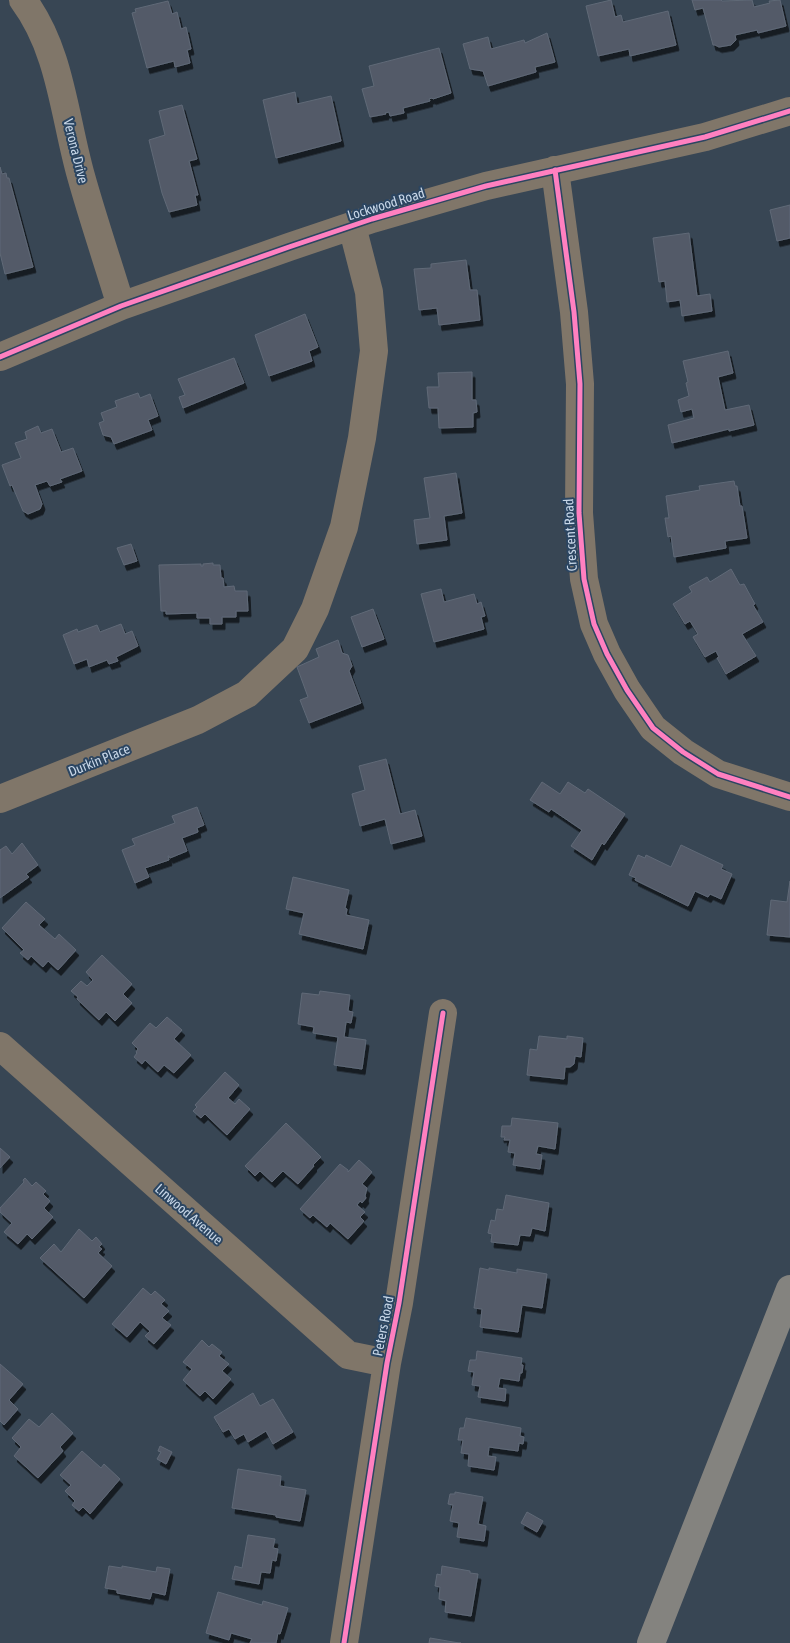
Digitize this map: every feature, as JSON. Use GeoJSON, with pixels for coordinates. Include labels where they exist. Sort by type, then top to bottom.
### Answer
{"type":"FeatureCollection","features":[{"type":"Feature","properties":{"kind":"highway"},"geometry":{"type":"LineString","coordinates":[[651,1643],[790,1289]]}},
{"type":"Feature","properties":{"kind":"street","name":"Verona Drive"},"geometry":{"type":"LineString","coordinates":[[23,0],[40,28],[56,65],[80,175],[122,306]]}},
{"type":"Feature","properties":{"kind":"street","name":"Lockwood Road"},"geometry":{"type":"LineString","coordinates":[[0,357],[122,306],[352,226],[486,186],[705,136],[790,111]]}},
{"type":"Feature","properties":{"kind":"street","name":"Crescent Road"},"geometry":{"type":"LineString","coordinates":[[555,170],[574,312],[580,384],[579,514],[584,579],[594,624],[607,654],[627,690],[653,728],[683,752],[718,774],[790,797]]}},
{"type":"Feature","properties":{"kind":"street","name":"Durkin Place"},"geometry":{"type":"LineString","coordinates":[[0,799],[198,720],[247,694],[295,649],[315,608],[344,527],[362,438],[374,351],[369,292],[352,226]]}},
{"type":"Feature","properties":{"kind":"street","name":"Peters Road"},"geometry":{"type":"LineString","coordinates":[[344,1643],[387,1363],[400,1303],[443,1013]]}},
{"type":"Feature","properties":{"kind":"street","name":"Linwood Avenue"},"geometry":{"type":"LineString","coordinates":[[0,1046],[348,1355],[387,1363]]}},
{"type":"Feature","properties":{"kind":"building"},"geometry":{"type":"Polygon","coordinates":[[[611,0],[615,17],[621,15],[623,22],[668,11],[676,45],[630,56],[629,49],[598,56],[586,6],[611,0]]]}},
{"type":"Feature","properties":{"kind":"building"},"geometry":{"type":"Polygon","coordinates":[[[692,0],[752,0],[754,7],[770,3],[769,1],[780,0],[786,26],[758,33],[757,30],[735,35],[736,40],[731,45],[719,47],[713,45],[703,8],[695,10],[692,0]]]}},
{"type":"Feature","properties":{"kind":"building"},"geometry":{"type":"Polygon","coordinates":[[[168,1],[172,14],[177,12],[181,29],[186,27],[191,49],[187,50],[190,63],[175,67],[174,61],[147,68],[132,13],[136,12],[135,9],[168,1]]]}},
{"type":"Feature","properties":{"kind":"building"},"geometry":{"type":"Polygon","coordinates":[[[547,33],[555,62],[535,67],[536,72],[488,86],[483,71],[470,69],[463,44],[488,37],[491,49],[524,40],[525,43],[547,33]]]}},
{"type":"Feature","properties":{"kind":"building"},"geometry":{"type":"Polygon","coordinates":[[[439,48],[451,93],[403,108],[404,113],[390,116],[389,112],[370,117],[362,89],[374,86],[369,66],[439,48]]]}},
{"type":"Feature","properties":{"kind":"building"},"geometry":{"type":"Polygon","coordinates":[[[295,92],[297,104],[331,96],[341,141],[276,158],[263,100],[295,92]]]}},
{"type":"Feature","properties":{"kind":"building"},"geometry":{"type":"Polygon","coordinates":[[[182,105],[197,159],[189,161],[198,195],[195,195],[197,205],[169,212],[162,193],[149,140],[165,135],[159,111],[182,105]]]}},
{"type":"Feature","properties":{"kind":"building"},"geometry":{"type":"Polygon","coordinates":[[[0,167],[2,174],[6,173],[7,178],[9,178],[33,267],[5,274],[0,253],[0,167]]]}},
{"type":"Feature","properties":{"kind":"building"},"geometry":{"type":"Polygon","coordinates":[[[790,205],[790,238],[777,241],[770,210],[790,205]]]}},
{"type":"Feature","properties":{"kind":"building"},"geometry":{"type":"Polygon","coordinates":[[[689,233],[697,296],[710,294],[712,311],[682,316],[680,300],[667,302],[665,281],[659,282],[653,238],[689,233]]]}},
{"type":"Feature","properties":{"kind":"building"},"geometry":{"type":"Polygon","coordinates":[[[466,260],[470,290],[477,290],[480,320],[439,325],[437,308],[419,310],[414,269],[431,268],[431,264],[466,260]]]}},
{"type":"Feature","properties":{"kind":"building"},"geometry":{"type":"Polygon","coordinates":[[[305,314],[318,347],[309,351],[312,361],[269,376],[255,335],[305,314]]]}},
{"type":"Feature","properties":{"kind":"building"},"geometry":{"type":"Polygon","coordinates":[[[728,351],[733,373],[718,377],[725,410],[749,405],[754,425],[672,443],[668,425],[694,418],[692,409],[681,412],[678,400],[689,396],[683,361],[728,351]]]}},
{"type":"Feature","properties":{"kind":"building"},"geometry":{"type":"Polygon","coordinates":[[[234,358],[244,383],[183,408],[179,397],[185,395],[178,379],[234,358]]]}},
{"type":"Feature","properties":{"kind":"building"},"geometry":{"type":"Polygon","coordinates":[[[472,372],[472,400],[476,400],[477,412],[473,413],[473,427],[439,428],[438,408],[429,408],[427,387],[439,387],[438,373],[472,372]]]}},
{"type":"Feature","properties":{"kind":"building"},"geometry":{"type":"Polygon","coordinates":[[[138,393],[140,398],[150,394],[158,416],[148,420],[152,430],[114,444],[111,437],[103,435],[99,423],[104,421],[101,413],[117,407],[115,401],[138,393]]]}},
{"type":"Feature","properties":{"kind":"building"},"geometry":{"type":"Polygon","coordinates":[[[38,426],[41,433],[52,429],[61,452],[73,448],[82,471],[60,479],[62,482],[50,486],[47,481],[35,485],[42,504],[40,509],[28,514],[23,511],[2,465],[21,458],[15,443],[27,439],[25,432],[38,426]]]}},
{"type":"Feature","properties":{"kind":"building"},"geometry":{"type":"Polygon","coordinates":[[[456,473],[462,513],[444,516],[447,540],[417,544],[414,520],[430,518],[424,478],[456,473]]]}},
{"type":"Feature","properties":{"kind":"building"},"geometry":{"type":"Polygon","coordinates":[[[734,481],[735,486],[737,486],[740,506],[742,506],[747,538],[725,541],[726,548],[674,557],[671,536],[668,537],[665,518],[669,518],[666,496],[700,490],[699,486],[734,481]]]}},
{"type":"Feature","properties":{"kind":"building"},"geometry":{"type":"Polygon","coordinates":[[[131,544],[137,561],[124,565],[117,548],[131,544]]]}},
{"type":"Feature","properties":{"kind":"building"},"geometry":{"type":"Polygon","coordinates":[[[213,563],[213,565],[220,565],[224,587],[234,586],[235,591],[247,591],[248,611],[236,611],[236,617],[222,617],[222,624],[210,624],[210,618],[197,618],[197,613],[166,614],[166,611],[161,611],[159,565],[201,564],[203,566],[203,564],[213,563]]]}},
{"type":"Feature","properties":{"kind":"building"},"geometry":{"type":"Polygon","coordinates":[[[731,569],[740,585],[744,584],[763,622],[742,634],[756,656],[726,674],[717,658],[719,657],[716,651],[705,657],[693,637],[698,634],[690,621],[685,624],[673,604],[692,592],[689,587],[707,577],[710,582],[731,569]]]}},
{"type":"Feature","properties":{"kind":"building"},"geometry":{"type":"Polygon","coordinates":[[[441,589],[444,602],[474,594],[477,604],[481,602],[485,616],[481,617],[484,629],[434,642],[421,594],[441,589]]]}},
{"type":"Feature","properties":{"kind":"building"},"geometry":{"type":"Polygon","coordinates":[[[373,609],[384,639],[362,647],[351,617],[373,609]]]}},
{"type":"Feature","properties":{"kind":"building"},"geometry":{"type":"Polygon","coordinates":[[[121,624],[125,634],[132,631],[138,646],[116,657],[118,661],[109,664],[107,660],[89,667],[87,659],[74,664],[63,635],[77,629],[78,632],[97,625],[100,632],[121,624]]]}},
{"type":"Feature","properties":{"kind":"building"},"geometry":{"type":"Polygon","coordinates":[[[338,640],[342,653],[348,655],[352,666],[349,671],[361,703],[309,723],[300,700],[308,697],[297,667],[319,657],[316,649],[338,640]]]}},
{"type":"Feature","properties":{"kind":"building"},"geometry":{"type":"Polygon","coordinates":[[[386,759],[400,814],[415,810],[422,836],[391,844],[385,819],[360,826],[352,794],[365,790],[359,766],[386,759]]]}},
{"type":"Feature","properties":{"kind":"building"},"geometry":{"type":"Polygon","coordinates":[[[542,782],[560,794],[568,782],[585,793],[588,789],[625,814],[604,845],[602,843],[592,860],[571,846],[582,830],[551,809],[549,812],[530,800],[542,782]]]}},
{"type":"Feature","properties":{"kind":"building"},"geometry":{"type":"Polygon","coordinates":[[[197,807],[204,825],[197,828],[198,832],[182,838],[187,851],[170,858],[168,856],[169,860],[145,868],[149,877],[135,883],[122,850],[135,845],[132,839],[175,823],[172,816],[197,807]]]}},
{"type":"Feature","properties":{"kind":"building"},"geometry":{"type":"Polygon","coordinates":[[[22,843],[38,865],[26,874],[29,877],[0,898],[0,850],[6,846],[12,854],[22,843]]]}},
{"type":"Feature","properties":{"kind":"building"},"geometry":{"type":"Polygon","coordinates":[[[681,845],[723,865],[721,869],[732,874],[721,899],[710,894],[708,897],[695,891],[688,906],[635,880],[636,878],[629,875],[638,855],[645,858],[646,855],[671,867],[681,845]]]}},
{"type":"Feature","properties":{"kind":"building"},"geometry":{"type":"Polygon","coordinates":[[[293,877],[349,890],[345,908],[347,909],[346,915],[369,920],[363,949],[299,934],[304,913],[286,909],[293,877]]]}},
{"type":"Feature","properties":{"kind":"building"},"geometry":{"type":"Polygon","coordinates":[[[790,881],[790,937],[767,935],[771,900],[787,902],[790,881]]]}},
{"type":"Feature","properties":{"kind":"building"},"geometry":{"type":"Polygon","coordinates":[[[26,902],[45,919],[39,925],[55,939],[59,934],[76,950],[58,970],[48,961],[43,967],[31,956],[28,960],[20,953],[24,950],[2,928],[26,902]]]}},
{"type":"Feature","properties":{"kind":"building"},"geometry":{"type":"Polygon","coordinates":[[[102,955],[132,984],[123,994],[132,1003],[115,1021],[106,1012],[99,1020],[71,991],[81,981],[87,986],[93,980],[86,972],[102,955]]]}},
{"type":"Feature","properties":{"kind":"building"},"geometry":{"type":"Polygon","coordinates":[[[320,991],[350,995],[348,1011],[353,1012],[351,1023],[346,1022],[344,1037],[366,1040],[362,1069],[334,1065],[338,1037],[313,1033],[314,1027],[298,1024],[302,993],[319,995],[320,991]]]}},
{"type":"Feature","properties":{"kind":"building"},"geometry":{"type":"Polygon","coordinates":[[[167,1017],[182,1030],[174,1039],[191,1055],[174,1073],[164,1065],[158,1072],[145,1060],[142,1064],[134,1057],[138,1049],[132,1043],[150,1023],[156,1028],[167,1017]]]}},
{"type":"Feature","properties":{"kind":"building"},"geometry":{"type":"Polygon","coordinates":[[[539,1036],[567,1039],[567,1036],[583,1038],[581,1057],[575,1056],[574,1064],[570,1067],[565,1067],[564,1079],[527,1075],[530,1049],[537,1050],[539,1036]]]}},
{"type":"Feature","properties":{"kind":"building"},"geometry":{"type":"Polygon","coordinates":[[[225,1072],[239,1085],[228,1098],[235,1104],[239,1099],[250,1109],[227,1135],[205,1114],[201,1118],[193,1111],[197,1107],[195,1105],[225,1072]]]}},
{"type":"Feature","properties":{"kind":"building"},"geometry":{"type":"Polygon","coordinates":[[[512,1118],[558,1123],[555,1149],[538,1146],[536,1154],[542,1155],[540,1169],[513,1165],[515,1153],[508,1152],[510,1140],[504,1140],[505,1137],[501,1137],[502,1126],[511,1126],[512,1118]]]}},
{"type":"Feature","properties":{"kind":"building"},"geometry":{"type":"Polygon","coordinates":[[[286,1123],[321,1157],[298,1184],[283,1171],[272,1182],[260,1171],[255,1176],[245,1166],[286,1123]]]}},
{"type":"Feature","properties":{"kind":"building"},"geometry":{"type":"Polygon","coordinates":[[[0,1148],[10,1157],[0,1168],[0,1148]]]}},
{"type":"Feature","properties":{"kind":"building"},"geometry":{"type":"Polygon","coordinates":[[[359,1160],[372,1172],[362,1184],[367,1188],[366,1198],[357,1205],[365,1212],[360,1217],[364,1221],[348,1239],[330,1223],[327,1227],[313,1215],[310,1218],[300,1209],[340,1164],[348,1172],[359,1160]]]}},
{"type":"Feature","properties":{"kind":"building"},"geometry":{"type":"Polygon","coordinates":[[[25,1178],[32,1186],[36,1182],[46,1191],[43,1194],[50,1201],[44,1208],[53,1217],[32,1239],[27,1234],[18,1244],[4,1232],[12,1223],[0,1212],[0,1208],[24,1182],[25,1178]]]}},
{"type":"Feature","properties":{"kind":"building"},"geometry":{"type":"Polygon","coordinates":[[[506,1195],[549,1203],[545,1231],[532,1228],[530,1236],[520,1235],[518,1245],[491,1242],[492,1234],[488,1233],[491,1220],[495,1221],[497,1209],[503,1210],[506,1195]]]}},
{"type":"Feature","properties":{"kind":"building"},"geometry":{"type":"Polygon","coordinates":[[[79,1229],[92,1241],[96,1237],[102,1244],[99,1247],[102,1249],[98,1253],[112,1266],[84,1298],[40,1258],[54,1244],[61,1252],[79,1229]]]}},
{"type":"Feature","properties":{"kind":"building"},"geometry":{"type":"Polygon","coordinates":[[[480,1268],[517,1273],[517,1269],[547,1274],[542,1308],[522,1305],[518,1332],[480,1327],[482,1309],[474,1308],[480,1268]]]}},
{"type":"Feature","properties":{"kind":"building"},"geometry":{"type":"Polygon","coordinates":[[[143,1288],[151,1295],[155,1291],[165,1300],[161,1304],[169,1311],[162,1318],[171,1325],[154,1344],[145,1336],[150,1331],[140,1322],[127,1337],[112,1324],[143,1288]]]}},
{"type":"Feature","properties":{"kind":"building"},"geometry":{"type":"Polygon","coordinates":[[[202,1340],[209,1347],[212,1344],[222,1352],[219,1356],[229,1364],[222,1371],[231,1379],[213,1399],[205,1391],[200,1396],[183,1380],[192,1369],[183,1362],[202,1340]]]}},
{"type":"Feature","properties":{"kind":"building"},"geometry":{"type":"Polygon","coordinates":[[[477,1351],[522,1358],[522,1373],[520,1373],[519,1381],[500,1378],[498,1388],[506,1389],[505,1401],[478,1397],[480,1386],[472,1385],[474,1372],[468,1371],[470,1360],[476,1360],[477,1351]]]}},
{"type":"Feature","properties":{"kind":"building"},"geometry":{"type":"Polygon","coordinates":[[[0,1364],[23,1384],[9,1400],[18,1409],[4,1425],[0,1421],[0,1364]]]}},
{"type":"Feature","properties":{"kind":"building"},"geometry":{"type":"Polygon","coordinates":[[[253,1393],[260,1406],[273,1399],[293,1432],[273,1444],[266,1431],[248,1442],[244,1434],[235,1439],[229,1429],[223,1432],[214,1417],[253,1393]]]}},
{"type":"Feature","properties":{"kind":"building"},"geometry":{"type":"Polygon","coordinates":[[[52,1413],[73,1433],[60,1447],[63,1451],[38,1478],[14,1456],[21,1447],[12,1438],[29,1419],[39,1427],[52,1413]]]}},
{"type":"Feature","properties":{"kind":"building"},"geometry":{"type":"Polygon","coordinates":[[[466,1418],[521,1428],[520,1436],[524,1437],[523,1444],[519,1443],[518,1451],[489,1447],[488,1456],[496,1457],[494,1470],[468,1466],[469,1454],[461,1453],[463,1440],[458,1440],[460,1428],[464,1428],[466,1418]]]}},
{"type":"Feature","properties":{"kind":"building"},"geometry":{"type":"Polygon","coordinates":[[[160,1446],[172,1452],[166,1464],[157,1459],[161,1452],[158,1451],[160,1446]]]}},
{"type":"Feature","properties":{"kind":"building"},"geometry":{"type":"Polygon","coordinates":[[[82,1451],[101,1468],[104,1464],[120,1479],[90,1514],[83,1507],[79,1511],[72,1505],[75,1501],[65,1491],[71,1485],[60,1475],[82,1451]]]}},
{"type":"Feature","properties":{"kind":"building"},"geometry":{"type":"Polygon","coordinates":[[[238,1469],[281,1476],[280,1486],[306,1490],[300,1521],[232,1508],[238,1469]]]}},
{"type":"Feature","properties":{"kind":"building"},"geometry":{"type":"Polygon","coordinates":[[[455,1492],[483,1497],[478,1524],[486,1526],[484,1541],[457,1537],[459,1523],[450,1521],[453,1505],[448,1504],[450,1494],[455,1494],[455,1492]]]}},
{"type":"Feature","properties":{"kind":"building"},"geometry":{"type":"Polygon","coordinates":[[[527,1512],[543,1521],[537,1532],[521,1523],[527,1512]]]}},
{"type":"Feature","properties":{"kind":"building"},"geometry":{"type":"Polygon","coordinates":[[[248,1535],[275,1539],[273,1548],[278,1549],[276,1561],[272,1560],[270,1573],[261,1572],[259,1584],[232,1579],[235,1566],[242,1568],[248,1535]]]}},
{"type":"Feature","properties":{"kind":"building"},"geometry":{"type":"Polygon","coordinates":[[[109,1566],[122,1568],[122,1566],[156,1572],[157,1567],[170,1569],[165,1595],[152,1592],[150,1599],[117,1593],[117,1590],[105,1588],[109,1566]]]}},
{"type":"Feature","properties":{"kind":"building"},"geometry":{"type":"Polygon","coordinates":[[[442,1566],[478,1574],[471,1616],[445,1612],[446,1601],[439,1599],[440,1587],[435,1586],[437,1574],[441,1575],[442,1566]]]}},
{"type":"Feature","properties":{"kind":"building"},"geometry":{"type":"Polygon","coordinates":[[[218,1592],[262,1605],[263,1601],[288,1608],[276,1643],[250,1643],[252,1639],[231,1633],[229,1640],[206,1633],[218,1592]]]}},
{"type":"Feature","properties":{"kind":"building"},"geometry":{"type":"Polygon","coordinates":[[[430,1638],[459,1643],[429,1643],[430,1638]]]}},
{"type":"Feature","properties":{"kind":"cycle path"},"geometry":{"type":"LineString","coordinates":[[0,357],[121,306],[372,219],[486,186],[705,137],[790,111]]}},
{"type":"Feature","properties":{"kind":"cycle path"},"geometry":{"type":"LineString","coordinates":[[555,170],[574,312],[580,384],[579,513],[584,579],[594,624],[607,654],[627,690],[653,728],[683,752],[718,774],[790,797]]}},
{"type":"Feature","properties":{"kind":"cycle path"},"geometry":{"type":"LineString","coordinates":[[344,1643],[387,1363],[399,1303],[443,1013]]}}]}
